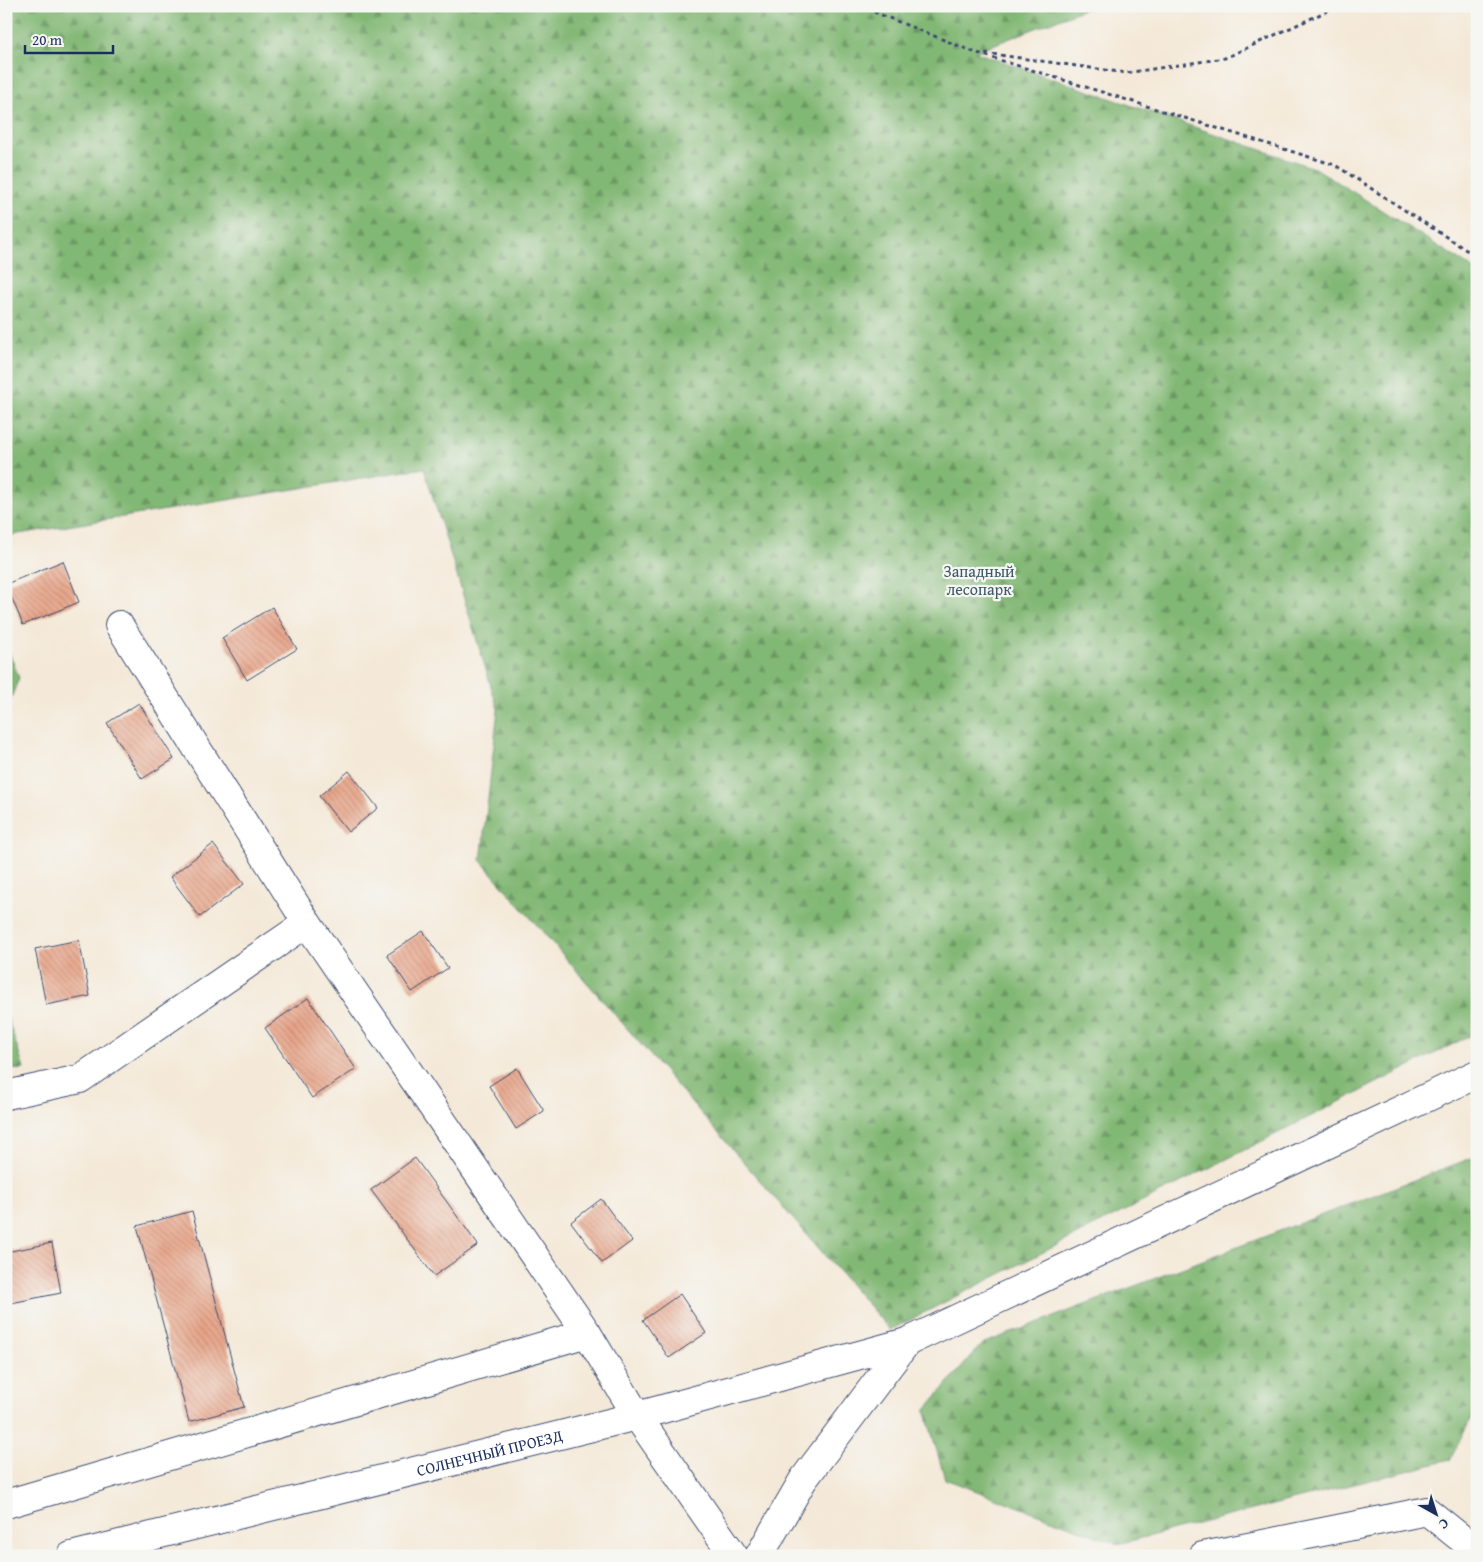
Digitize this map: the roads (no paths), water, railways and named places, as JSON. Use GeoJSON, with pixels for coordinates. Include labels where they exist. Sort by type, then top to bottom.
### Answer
{"type":"FeatureCollection","features":[{"type":"Feature","properties":{"kind":"street"},"geometry":{"type":"LineString","coordinates":[[118,625],[308,923],[587,1333],[637,1416],[734,1556]]}},
{"type":"Feature","properties":{"kind":"street"},"geometry":{"type":"LineString","coordinates":[[6,1095],[80,1079],[308,923]]}},
{"type":"Feature","properties":{"kind":"street","name":"СОЛНЕЧНЫЙ ПРОЕЗД"},"geometry":{"type":"LineString","coordinates":[[71,1556],[637,1416],[907,1342],[1477,1074]]}},
{"type":"Feature","properties":{"kind":"street"},"geometry":{"type":"LineString","coordinates":[[6,1504],[587,1333]]}},
{"type":"Feature","properties":{"kind":"street"},"geometry":{"type":"LineString","coordinates":[[759,1556],[803,1480],[907,1342]]}},
{"type":"Feature","properties":{"kind":"street"},"geometry":{"type":"LineString","coordinates":[[1203,1556],[1427,1511],[1477,1551]]}},
{"type":"Feature","properties":{"kind":"park label","name":"Западный лесопарк"},"geometry":{"type":"Point","coordinates":[979,580]}}]}
